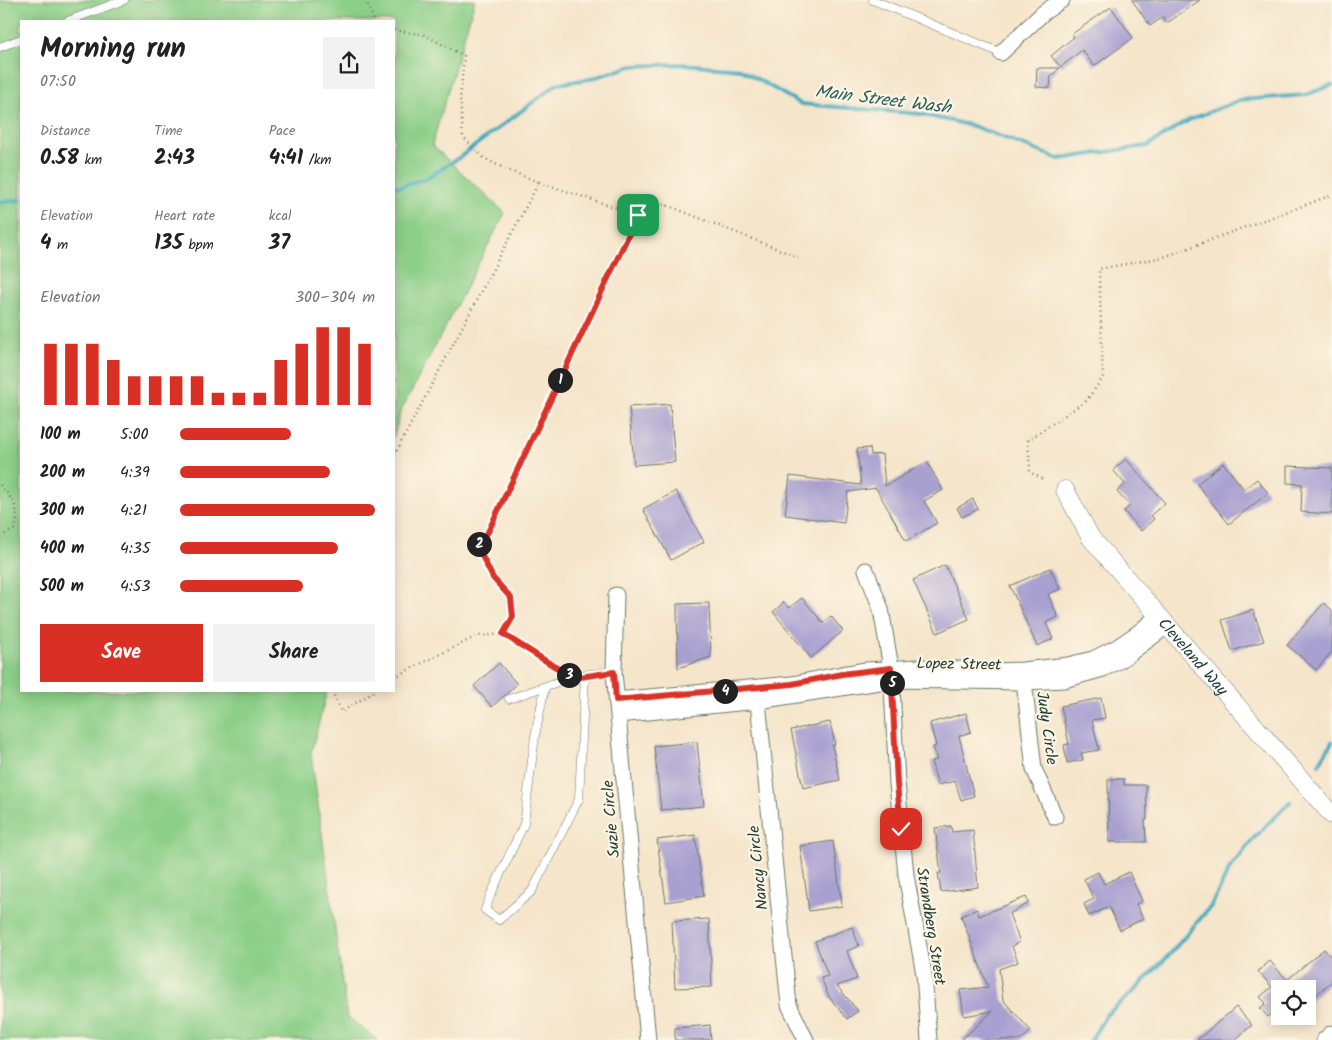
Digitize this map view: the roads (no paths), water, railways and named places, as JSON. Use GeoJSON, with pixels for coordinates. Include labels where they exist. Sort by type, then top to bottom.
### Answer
{"type":"FeatureCollection","features":[{"type":"Feature","properties":{"kind":"street"},"geometry":{"type":"LineString","coordinates":[[1001,53],[1043,13],[1062,0]]}},
{"type":"Feature","properties":{"kind":"street","name":"Cleveland Way"},"geometry":{"type":"LineString","coordinates":[[1065,490],[1091,538],[1332,815]]}},
{"type":"Feature","properties":{"kind":"street","name":"Strandberg Street"},"geometry":{"type":"LineString","coordinates":[[866,570],[881,609],[892,674],[897,783],[906,875],[924,974],[929,1040]]}},
{"type":"Feature","properties":{"kind":"street","name":"Suzie Circle"},"geometry":{"type":"LineString","coordinates":[[616,595],[614,672],[648,1040]]}},
{"type":"Feature","properties":{"kind":"street","name":"Lopez Street"},"geometry":{"type":"LineString","coordinates":[[617,707],[757,694],[792,684],[842,674],[892,674],[919,666],[994,671],[1024,676],[1093,659],[1162,621]]}},
{"type":"Feature","properties":{"kind":"street","name":"Judy Circle"},"geometry":{"type":"LineString","coordinates":[[1024,676],[1034,769],[1056,817]]}},
{"type":"Feature","properties":{"kind":"street","name":"Nancy Circle"},"geometry":{"type":"LineString","coordinates":[[757,694],[789,1005],[806,1040]]}},
{"type":"Feature","properties":{"kind":"street"},"geometry":{"type":"LineString","coordinates":[[1324,1040],[1332,1033]]}},
{"type":"Feature","properties":{"kind":"lane"},"geometry":{"type":"LineString","coordinates":[[71,20],[124,0]]}},
{"type":"Feature","properties":{"kind":"lane"},"geometry":{"type":"LineString","coordinates":[[872,0],[1001,53]]}},
{"type":"Feature","properties":{"kind":"lane"},"geometry":{"type":"LineString","coordinates":[[0,47],[20,39]]}},
{"type":"Feature","properties":{"kind":"lane"},"geometry":{"type":"LineString","coordinates":[[509,699],[573,678],[614,672]]}},
{"type":"Feature","properties":{"kind":"lane"},"geometry":{"type":"LineString","coordinates":[[545,687],[535,736],[524,824],[491,894],[486,910],[499,920],[532,891],[579,799],[585,675]]}},
{"type":"Feature","properties":{"kind":"waterway","name":"Main Street Wash"},"geometry":{"type":"LineString","coordinates":[[395,186],[399,187],[427,178],[460,157],[557,84],[590,79],[632,66],[683,64],[740,69],[801,104],[920,114],[973,126],[1059,159],[1147,146],[1189,120],[1240,100],[1305,95],[1332,85]]}},
{"type":"Feature","properties":{"kind":"waterway","name":"Main Street Wash"},"geometry":{"type":"LineString","coordinates":[[0,202],[20,200]]}},
{"type":"Feature","properties":{"kind":"waterway"},"geometry":{"type":"LineString","coordinates":[[1319,764],[1332,742]]}},
{"type":"Feature","properties":{"kind":"waterway"},"geometry":{"type":"LineString","coordinates":[[1091,1040],[1106,1015],[1130,995],[1170,954],[1211,906],[1230,868],[1254,838],[1290,802]]}}]}
